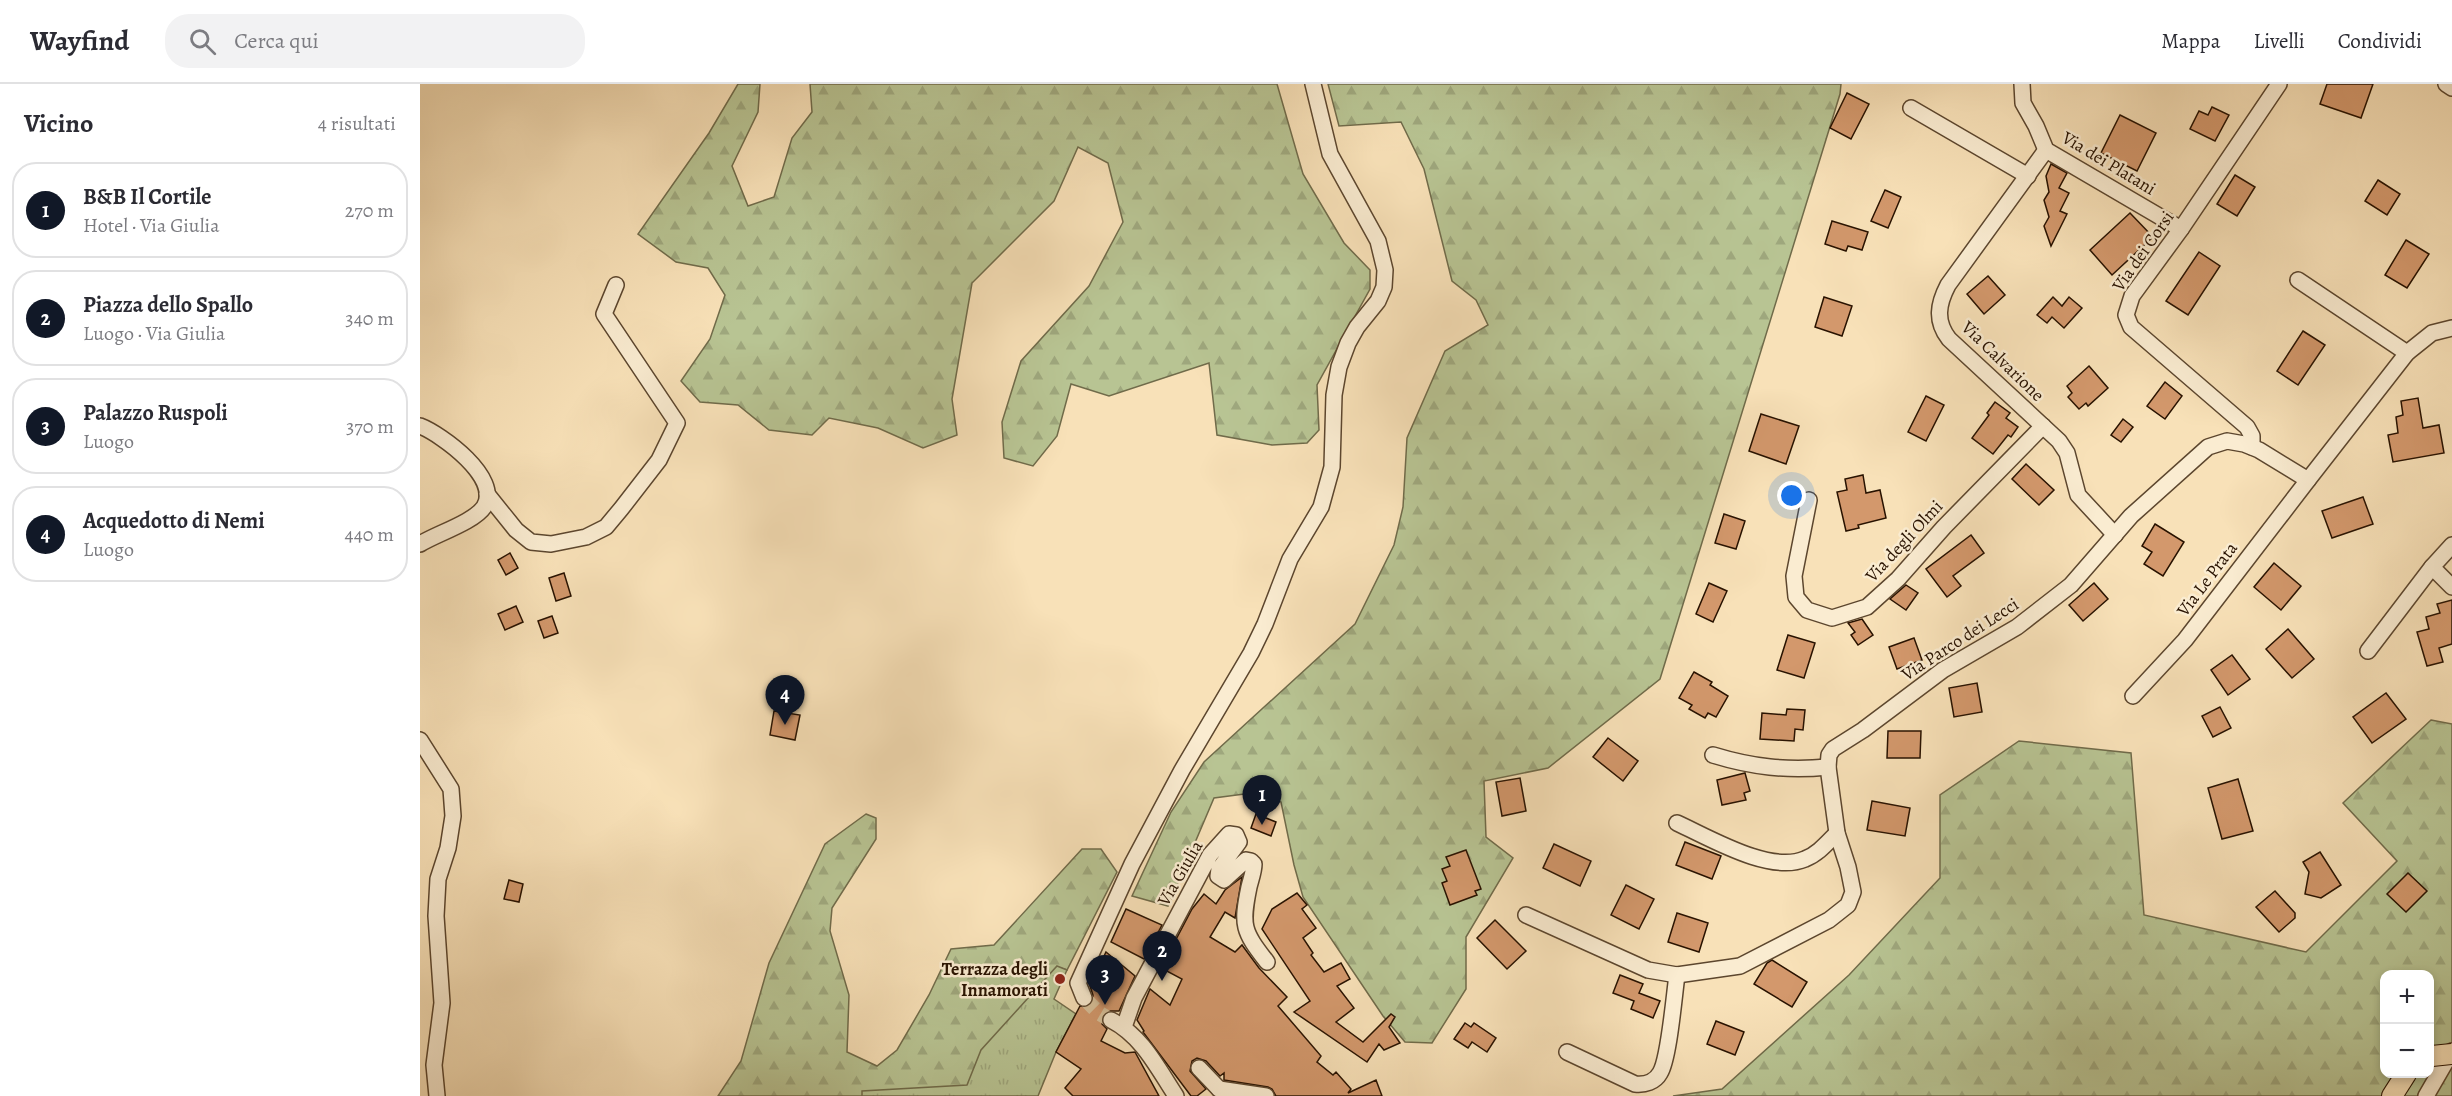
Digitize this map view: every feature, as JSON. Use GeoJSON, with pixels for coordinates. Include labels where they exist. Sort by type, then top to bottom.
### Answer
{"type":"FeatureCollection","features":[{"type":"Feature","properties":{"kind":"main road"},"geometry":{"type":"LineString","coordinates":[[2434,1056],[2452,1053]]}},
{"type":"Feature","properties":{"kind":"main road"},"geometry":{"type":"LineString","coordinates":[[2392,1096],[2403,1078]]}},
{"type":"Feature","properties":{"kind":"street"},"geometry":{"type":"LineString","coordinates":[[1083,995],[1078,983],[1132,864],[1182,770],[1265,624],[1294,551],[1321,507],[1332,467],[1334,394],[1339,367],[1348,342],[1378,301],[1384,287],[1385,270],[1378,241],[1330,154],[1313,84]]}},
{"type":"Feature","properties":{"kind":"street","name":"Via dei Platani"},"geometry":{"type":"LineString","coordinates":[[2022,84],[2023,103],[2046,150],[2181,230]]}},
{"type":"Feature","properties":{"kind":"street","name":"Via dei Corsi"},"geometry":{"type":"LineString","coordinates":[[2252,447],[2252,436],[2247,427],[2134,330],[2128,322],[2127,308],[2132,296],[2181,230],[2279,84]]}},
{"type":"Feature","properties":{"kind":"street"},"geometry":{"type":"LineString","coordinates":[[2446,84],[2452,88]]}},
{"type":"Feature","properties":{"kind":"street"},"geometry":{"type":"LineString","coordinates":[[1911,108],[2028,176]]}},
{"type":"Feature","properties":{"kind":"street","name":"Via Calvarione"},"geometry":{"type":"LineString","coordinates":[[2046,150],[1947,285],[1941,300],[1939,315],[1943,330],[1949,339],[2064,447],[2075,489],[2081,499],[2115,535]]}},
{"type":"Feature","properties":{"kind":"street"},"geometry":{"type":"LineString","coordinates":[[2298,280],[2407,353]]}},
{"type":"Feature","properties":{"kind":"street"},"geometry":{"type":"LineString","coordinates":[[420,426],[440,435],[472,465],[484,483],[487,494],[516,530],[531,542],[551,544],[574,541],[606,527],[658,460],[677,423],[604,314],[616,285]]}},
{"type":"Feature","properties":{"kind":"street"},"geometry":{"type":"LineString","coordinates":[[2308,480],[2407,353],[2432,333],[2452,328]]}},
{"type":"Feature","properties":{"kind":"street","name":"Via degli Olmi"},"geometry":{"type":"LineString","coordinates":[[1809,500],[1794,576],[1796,597],[1807,610],[1832,618],[1867,608],[1898,579],[1944,527],[2043,426]]}},
{"type":"Feature","properties":{"kind":"street","name":"Via Parco dei Lecci"},"geometry":{"type":"LineString","coordinates":[[1828,767],[1829,755],[1836,746],[1863,730],[1943,670],[2017,627],[2071,585],[2115,535],[2181,469],[2208,447],[2227,441],[2252,447],[2308,480]]}},
{"type":"Feature","properties":{"kind":"street","name":"Via Le Prata"},"geometry":{"type":"LineString","coordinates":[[2133,696],[2185,640],[2308,480]]}},
{"type":"Feature","properties":{"kind":"street"},"geometry":{"type":"LineString","coordinates":[[420,544],[473,517],[485,506],[487,494]]}},
{"type":"Feature","properties":{"kind":"street"},"geometry":{"type":"LineString","coordinates":[[2368,651],[2432,567],[2452,545]]}},
{"type":"Feature","properties":{"kind":"street"},"geometry":{"type":"LineString","coordinates":[[2432,567],[2452,587]]}},
{"type":"Feature","properties":{"kind":"street"},"geometry":{"type":"LineString","coordinates":[[420,740],[451,789],[453,816],[448,848],[438,879],[436,916],[442,1003],[434,1065],[437,1096]]}},
{"type":"Feature","properties":{"kind":"street"},"geometry":{"type":"LineString","coordinates":[[1526,915],[1648,970],[1677,975],[1740,966],[1810,930],[1845,908],[1852,896],[1852,886],[1837,833],[1828,767],[1791,769],[1760,767],[1713,755]]}},
{"type":"Feature","properties":{"kind":"street"},"geometry":{"type":"LineString","coordinates":[[1677,823],[1752,855],[1785,863],[1800,861],[1813,855],[1837,833]]}},
{"type":"Feature","properties":{"kind":"street","name":"Via Giulia"},"geometry":{"type":"LineString","coordinates":[[1176,1096],[1137,1038],[1117,1023],[1134,998],[1210,855],[1228,834],[1236,835],[1239,842],[1219,869],[1218,876],[1224,880],[1244,861],[1253,862],[1254,868],[1244,913],[1245,928],[1248,937],[1266,962]]}},
{"type":"Feature","properties":{"kind":"street"},"geometry":{"type":"LineString","coordinates":[[1567,1052],[1635,1084],[1643,1085],[1656,1078],[1661,1072],[1665,1058],[1677,975]]}},
{"type":"Feature","properties":{"kind":"street"},"geometry":{"type":"LineString","coordinates":[[2426,1096],[2452,1053]]}},
{"type":"Feature","properties":{"kind":"street"},"geometry":{"type":"LineString","coordinates":[[1199,1068],[1216,1092],[1266,1096]]}},
{"type":"Feature","properties":{"kind":"green space"},"geometry":{"type":"Polygon","coordinates":[[[738,84],[760,84],[758,112],[732,166],[748,206],[774,197],[792,138],[812,112],[810,84],[1277,84],[1303,174],[1344,243],[1370,270],[1370,289],[1317,385],[1319,430],[1307,443],[1272,445],[1217,435],[1209,363],[1109,396],[1071,384],[1057,436],[1033,466],[1004,458],[1002,422],[1021,361],[1089,286],[1123,222],[1108,163],[1078,147],[1054,201],[972,283],[952,399],[957,435],[923,448],[878,428],[829,418],[812,435],[769,430],[738,405],[700,402],[681,381],[710,339],[725,295],[708,268],[676,262],[638,234],[709,133],[738,84]]]}},
{"type":"Feature","properties":{"kind":"green space"},"geometry":{"type":"Polygon","coordinates":[[[1328,84],[1841,84],[1840,94],[1660,679],[1548,768],[1484,781],[1486,837],[1513,858],[1466,937],[1466,989],[1432,1043],[1405,1042],[1383,1016],[1303,897],[1281,802],[1252,793],[1214,798],[1168,906],[1132,896],[1171,812],[1204,762],[1355,624],[1394,545],[1403,507],[1407,438],[1445,351],[1488,325],[1476,300],[1452,281],[1424,169],[1401,122],[1339,126],[1328,84]]]}},
{"type":"Feature","properties":{"kind":"green space"},"geometry":{"type":"Polygon","coordinates":[[[2431,720],[2452,724],[2452,1096],[1673,1096],[1722,1089],[1849,975],[1940,878],[1940,795],[2019,741],[2131,753],[2144,915],[2306,952],[2397,861],[2343,803],[2431,720]]]}},
{"type":"Feature","properties":{"kind":"green space"},"geometry":{"type":"Polygon","coordinates":[[[866,814],[876,818],[876,839],[832,908],[830,931],[849,995],[847,1052],[877,1066],[897,1050],[929,995],[951,949],[994,945],[1082,849],[1101,849],[1117,872],[1067,970],[1057,967],[979,1096],[718,1096],[741,1061],[769,963],[825,844],[866,814]]]}},
{"type":"Feature","properties":{"kind":"green space"},"geometry":{"type":"Polygon","coordinates":[[[1057,966],[1067,970],[1054,999],[1076,1014],[1056,1052],[1038,1096],[862,1096],[862,1091],[967,1085],[981,1050],[1057,966]]]}},
{"type":"Feature","properties":{"kind":"building"},"geometry":{"type":"Polygon","coordinates":[[[2327,84],[2373,84],[2361,118],[2320,104],[2327,84]]]}},
{"type":"Feature","properties":{"kind":"building"},"geometry":{"type":"Polygon","coordinates":[[[1847,93],[1869,104],[1851,139],[1830,128],[1847,93]]]}},
{"type":"Feature","properties":{"kind":"building"},"geometry":{"type":"Polygon","coordinates":[[[2212,107],[2229,115],[2215,141],[2190,129],[2199,111],[2208,115],[2212,107]]]}},
{"type":"Feature","properties":{"kind":"building"},"geometry":{"type":"Polygon","coordinates":[[[2120,115],[2156,133],[2137,171],[2101,153],[2120,115]]]}},
{"type":"Feature","properties":{"kind":"building"},"geometry":{"type":"Polygon","coordinates":[[[2051,164],[2067,173],[2059,188],[2069,193],[2060,211],[2067,214],[2051,246],[2044,226],[2049,217],[2044,200],[2049,192],[2046,176],[2051,164]]]}},
{"type":"Feature","properties":{"kind":"building"},"geometry":{"type":"Polygon","coordinates":[[[2235,175],[2255,187],[2237,216],[2217,204],[2235,175]]]}},
{"type":"Feature","properties":{"kind":"building"},"geometry":{"type":"Polygon","coordinates":[[[2378,180],[2400,194],[2387,215],[2365,201],[2378,180]]]}},
{"type":"Feature","properties":{"kind":"building"},"geometry":{"type":"Polygon","coordinates":[[[1885,190],[1901,197],[1888,228],[1871,221],[1885,190]]]}},
{"type":"Feature","properties":{"kind":"building"},"geometry":{"type":"Polygon","coordinates":[[[2130,213],[2153,237],[2112,275],[2090,250],[2130,213]]]}},
{"type":"Feature","properties":{"kind":"building"},"geometry":{"type":"Polygon","coordinates":[[[1832,221],[1868,232],[1862,250],[1848,246],[1846,251],[1825,244],[1832,221]]]}},
{"type":"Feature","properties":{"kind":"building"},"geometry":{"type":"Polygon","coordinates":[[[2406,240],[2429,254],[2407,288],[2385,275],[2406,240]]]}},
{"type":"Feature","properties":{"kind":"building"},"geometry":{"type":"Polygon","coordinates":[[[2199,252],[2220,266],[2188,315],[2166,301],[2199,252]]]}},
{"type":"Feature","properties":{"kind":"building"},"geometry":{"type":"Polygon","coordinates":[[[1988,276],[2005,295],[1984,314],[1967,294],[1988,276]]]}},
{"type":"Feature","properties":{"kind":"building"},"geometry":{"type":"Polygon","coordinates":[[[1824,297],[1852,306],[1842,336],[1815,327],[1824,297]]]}},
{"type":"Feature","properties":{"kind":"building"},"geometry":{"type":"Polygon","coordinates":[[[2053,297],[2062,306],[2069,297],[2082,308],[2064,328],[2052,317],[2047,323],[2037,315],[2053,297]]]}},
{"type":"Feature","properties":{"kind":"building"},"geometry":{"type":"Polygon","coordinates":[[[2303,331],[2325,345],[2298,385],[2277,371],[2303,331]]]}},
{"type":"Feature","properties":{"kind":"building"},"geometry":{"type":"Polygon","coordinates":[[[2089,366],[2108,388],[2088,406],[2086,403],[2079,409],[2068,397],[2072,393],[2067,386],[2089,366]]]}},
{"type":"Feature","properties":{"kind":"building"},"geometry":{"type":"Polygon","coordinates":[[[2165,382],[2182,396],[2165,419],[2147,406],[2165,382]]]}},
{"type":"Feature","properties":{"kind":"building"},"geometry":{"type":"Polygon","coordinates":[[[1926,396],[1944,405],[1926,441],[1908,432],[1926,396]]]}},
{"type":"Feature","properties":{"kind":"building"},"geometry":{"type":"Polygon","coordinates":[[[2418,398],[2423,428],[2439,425],[2444,453],[2393,462],[2388,435],[2398,433],[2396,417],[2403,415],[2401,401],[2418,398]]]}},
{"type":"Feature","properties":{"kind":"building"},"geometry":{"type":"Polygon","coordinates":[[[1995,402],[2010,413],[2006,418],[2018,427],[2011,437],[2008,435],[1993,454],[1972,438],[1989,415],[1987,413],[1995,402]]]}},
{"type":"Feature","properties":{"kind":"building"},"geometry":{"type":"Polygon","coordinates":[[[1761,414],[1799,426],[1786,464],[1749,451],[1761,414]]]}},
{"type":"Feature","properties":{"kind":"building"},"geometry":{"type":"Polygon","coordinates":[[[2123,419],[2133,427],[2121,442],[2111,435],[2123,419]]]}},
{"type":"Feature","properties":{"kind":"building"},"geometry":{"type":"Polygon","coordinates":[[[2026,464],[2054,490],[2039,505],[2012,479],[2026,464]]]}},
{"type":"Feature","properties":{"kind":"building"},"geometry":{"type":"Polygon","coordinates":[[[1863,475],[1866,493],[1880,490],[1886,518],[1858,525],[1859,528],[1846,531],[1837,492],[1847,490],[1845,479],[1863,475]]]}},
{"type":"Feature","properties":{"kind":"building"},"geometry":{"type":"Polygon","coordinates":[[[2363,497],[2373,524],[2332,538],[2322,511],[2363,497]]]}},
{"type":"Feature","properties":{"kind":"building"},"geometry":{"type":"Polygon","coordinates":[[[1724,514],[1745,521],[1736,549],[1715,543],[1724,514]]]}},
{"type":"Feature","properties":{"kind":"building"},"geometry":{"type":"Polygon","coordinates":[[[2155,524],[2184,542],[2163,576],[2144,564],[2152,552],[2142,546],[2155,524]]]}},
{"type":"Feature","properties":{"kind":"building"},"geometry":{"type":"Polygon","coordinates":[[[1971,535],[1984,553],[1953,576],[1961,586],[1947,597],[1926,569],[1971,535]]]}},
{"type":"Feature","properties":{"kind":"building"},"geometry":{"type":"Polygon","coordinates":[[[510,553],[518,568],[506,575],[498,560],[510,553]]]}},
{"type":"Feature","properties":{"kind":"building"},"geometry":{"type":"Polygon","coordinates":[[[2274,563],[2301,586],[2281,610],[2254,587],[2274,563]]]}},
{"type":"Feature","properties":{"kind":"building"},"geometry":{"type":"Polygon","coordinates":[[[564,573],[571,596],[556,601],[549,578],[564,573]]]}},
{"type":"Feature","properties":{"kind":"building"},"geometry":{"type":"Polygon","coordinates":[[[1709,583],[1727,591],[1713,622],[1696,614],[1709,583]]]}},
{"type":"Feature","properties":{"kind":"building"},"geometry":{"type":"Polygon","coordinates":[[[2094,583],[2108,599],[2083,621],[2069,605],[2094,583]]]}},
{"type":"Feature","properties":{"kind":"building"},"geometry":{"type":"Polygon","coordinates":[[[1906,585],[1918,593],[1906,610],[1890,599],[1906,585]]]}},
{"type":"Feature","properties":{"kind":"building"},"geometry":{"type":"Polygon","coordinates":[[[2452,600],[2452,644],[2439,648],[2443,662],[2427,666],[2417,632],[2429,629],[2426,617],[2440,613],[2437,604],[2452,600]]]}},
{"type":"Feature","properties":{"kind":"building"},"geometry":{"type":"Polygon","coordinates":[[[516,606],[523,622],[505,630],[498,614],[516,606]]]}},
{"type":"Feature","properties":{"kind":"building"},"geometry":{"type":"Polygon","coordinates":[[[552,616],[558,633],[544,638],[538,621],[552,616]]]}},
{"type":"Feature","properties":{"kind":"building"},"geometry":{"type":"Polygon","coordinates":[[[1862,619],[1873,635],[1858,645],[1851,635],[1855,632],[1848,623],[1862,619]]]}},
{"type":"Feature","properties":{"kind":"building"},"geometry":{"type":"Polygon","coordinates":[[[2288,629],[2314,659],[2292,678],[2266,649],[2288,629]]]}},
{"type":"Feature","properties":{"kind":"building"},"geometry":{"type":"Polygon","coordinates":[[[1788,635],[1815,643],[1804,678],[1777,670],[1788,635]]]}},
{"type":"Feature","properties":{"kind":"building"},"geometry":{"type":"Polygon","coordinates":[[[1914,638],[1922,660],[1897,669],[1889,647],[1914,638]]]}},
{"type":"Feature","properties":{"kind":"building"},"geometry":{"type":"Polygon","coordinates":[[[2232,655],[2250,679],[2228,695],[2211,670],[2232,655]]]}},
{"type":"Feature","properties":{"kind":"building"},"geometry":{"type":"Polygon","coordinates":[[[1694,672],[1712,682],[1710,685],[1728,696],[1716,717],[1708,713],[1705,718],[1689,709],[1692,705],[1679,698],[1694,672]]]}},
{"type":"Feature","properties":{"kind":"building"},"geometry":{"type":"Polygon","coordinates":[[[1977,683],[1982,712],[1954,717],[1949,688],[1977,683]]]}},
{"type":"Feature","properties":{"kind":"building"},"geometry":{"type":"Polygon","coordinates":[[[2386,693],[2406,719],[2372,743],[2353,717],[2386,693]]]}},
{"type":"Feature","properties":{"kind":"building"},"geometry":{"type":"Polygon","coordinates":[[[2220,707],[2231,728],[2213,737],[2202,716],[2220,707]]]}},
{"type":"Feature","properties":{"kind":"building"},"geometry":{"type":"Polygon","coordinates":[[[1787,709],[1805,710],[1803,730],[1795,729],[1794,741],[1760,739],[1762,713],[1786,715],[1787,709]]]}},
{"type":"Feature","properties":{"kind":"building"},"geometry":{"type":"Polygon","coordinates":[[[774,711],[800,715],[795,740],[770,735],[774,711]]]}},
{"type":"Feature","properties":{"kind":"building"},"geometry":{"type":"Polygon","coordinates":[[[1888,731],[1921,731],[1920,758],[1887,758],[1888,731]]]}},
{"type":"Feature","properties":{"kind":"building"},"geometry":{"type":"Polygon","coordinates":[[[1608,738],[1638,761],[1623,781],[1593,757],[1608,738]]]}},
{"type":"Feature","properties":{"kind":"building"},"geometry":{"type":"Polygon","coordinates":[[[1745,773],[1750,791],[1744,793],[1746,800],[1722,805],[1717,780],[1745,773]]]}},
{"type":"Feature","properties":{"kind":"building"},"geometry":{"type":"Polygon","coordinates":[[[1520,778],[1526,811],[1502,816],[1496,782],[1520,778]]]}},
{"type":"Feature","properties":{"kind":"building"},"geometry":{"type":"Polygon","coordinates":[[[2238,779],[2253,831],[2222,839],[2208,788],[2238,779]]]}},
{"type":"Feature","properties":{"kind":"building"},"geometry":{"type":"Polygon","coordinates":[[[1872,801],[1910,808],[1905,836],[1867,830],[1872,801]]]}},
{"type":"Feature","properties":{"kind":"building"},"geometry":{"type":"Polygon","coordinates":[[[1256,814],[1276,822],[1271,836],[1251,828],[1256,814]]]}},
{"type":"Feature","properties":{"kind":"building"},"geometry":{"type":"Polygon","coordinates":[[[1685,842],[1721,856],[1712,879],[1676,865],[1685,842]]]}},
{"type":"Feature","properties":{"kind":"building"},"geometry":{"type":"Polygon","coordinates":[[[1554,844],[1591,861],[1580,886],[1543,868],[1554,844]]]}},
{"type":"Feature","properties":{"kind":"building"},"geometry":{"type":"Polygon","coordinates":[[[1466,850],[1481,889],[1475,891],[1477,895],[1450,905],[1442,883],[1447,881],[1442,869],[1450,866],[1446,857],[1466,850]]]}},
{"type":"Feature","properties":{"kind":"building"},"geometry":{"type":"Polygon","coordinates":[[[2320,852],[2341,885],[2321,898],[2305,894],[2309,872],[2303,862],[2320,852]]]}},
{"type":"Feature","properties":{"kind":"building"},"geometry":{"type":"Polygon","coordinates":[[[2408,873],[2427,891],[2406,912],[2387,894],[2408,873]]]}},
{"type":"Feature","properties":{"kind":"building"},"geometry":{"type":"Polygon","coordinates":[[[1242,877],[1235,918],[1225,912],[1210,937],[1235,952],[1242,945],[1259,968],[1287,997],[1278,1006],[1321,1056],[1317,1062],[1333,1075],[1336,1072],[1351,1089],[1348,1093],[1376,1080],[1382,1096],[1276,1096],[1268,1087],[1224,1080],[1224,1073],[1220,1076],[1206,1061],[1197,1058],[1192,1061],[1190,1071],[1206,1089],[1197,1096],[1191,1096],[1143,1032],[1137,1020],[1150,989],[1170,1005],[1182,979],[1161,968],[1192,909],[1204,894],[1216,904],[1225,890],[1242,877]]]}},
{"type":"Feature","properties":{"kind":"building"},"geometry":{"type":"Polygon","coordinates":[[[509,880],[523,884],[519,902],[504,899],[509,880]]]}},
{"type":"Feature","properties":{"kind":"building"},"geometry":{"type":"Polygon","coordinates":[[[1626,885],[1654,899],[1639,929],[1611,915],[1626,885]]]}},
{"type":"Feature","properties":{"kind":"building"},"geometry":{"type":"Polygon","coordinates":[[[2275,891],[2295,913],[2295,918],[2279,932],[2256,907],[2275,891]]]}},
{"type":"Feature","properties":{"kind":"building"},"geometry":{"type":"Polygon","coordinates":[[[1297,893],[1307,905],[1302,909],[1316,928],[1303,938],[1313,953],[1311,955],[1324,972],[1341,963],[1350,979],[1337,986],[1354,1008],[1336,1022],[1363,1042],[1391,1014],[1395,1017],[1389,1027],[1400,1043],[1384,1050],[1379,1044],[1367,1062],[1294,1012],[1310,1001],[1262,929],[1272,909],[1297,893]]]}},
{"type":"Feature","properties":{"kind":"building"},"geometry":{"type":"Polygon","coordinates":[[[1126,909],[1162,925],[1144,959],[1111,942],[1126,909]]]}},
{"type":"Feature","properties":{"kind":"building"},"geometry":{"type":"Polygon","coordinates":[[[1677,913],[1708,923],[1699,952],[1668,942],[1677,913]]]}},
{"type":"Feature","properties":{"kind":"building"},"geometry":{"type":"Polygon","coordinates":[[[1495,920],[1526,951],[1507,969],[1477,938],[1495,920]]]}},
{"type":"Feature","properties":{"kind":"building"},"geometry":{"type":"Polygon","coordinates":[[[1106,952],[1135,976],[1119,1011],[1107,1011],[1102,1015],[1102,1024],[1107,1029],[1101,1041],[1125,1053],[1135,1052],[1159,1096],[1073,1096],[1065,1088],[1081,1069],[1056,1052],[1080,1006],[1087,1007],[1092,1004],[1093,995],[1090,986],[1106,952]]]}},
{"type":"Feature","properties":{"kind":"building"},"geometry":{"type":"Polygon","coordinates":[[[1772,960],[1807,982],[1792,1007],[1754,984],[1767,963],[1772,960]]]}},
{"type":"Feature","properties":{"kind":"building"},"geometry":{"type":"Polygon","coordinates":[[[1620,975],[1643,984],[1639,993],[1660,1001],[1653,1018],[1631,1009],[1634,1001],[1613,993],[1620,975]]]}},
{"type":"Feature","properties":{"kind":"building"},"geometry":{"type":"Polygon","coordinates":[[[1716,1021],[1744,1032],[1735,1055],[1707,1044],[1716,1021]]]}},
{"type":"Feature","properties":{"kind":"building"},"geometry":{"type":"Polygon","coordinates":[[[1465,1023],[1471,1027],[1474,1023],[1496,1038],[1487,1052],[1472,1042],[1468,1048],[1454,1039],[1465,1023]]]}},
{"type":"Feature","properties":{"kind":"tunnel"},"geometry":{"type":"LineString","coordinates":[[1084,998],[1099,1013],[1111,1020]]}},
{"type":"Feature","properties":{"kind":"place","name":"Acquedotto di Nemi"},"geometry":{"type":"Point","coordinates":[785,725]}},
{"type":"Feature","properties":{"kind":"place","name":"B&B Il Cortile"},"geometry":{"type":"Point","coordinates":[1262,825]}},
{"type":"Feature","properties":{"kind":"place","name":"Terrazza degli Innamorati"},"geometry":{"type":"Point","coordinates":[1060,979]}},
{"type":"Feature","properties":{"kind":"place","name":"Piazza dello Spallo"},"geometry":{"type":"Point","coordinates":[1162,981]}},
{"type":"Feature","properties":{"kind":"place","name":"Palazzo Ruspoli"},"geometry":{"type":"Point","coordinates":[1105,1005]}}]}
